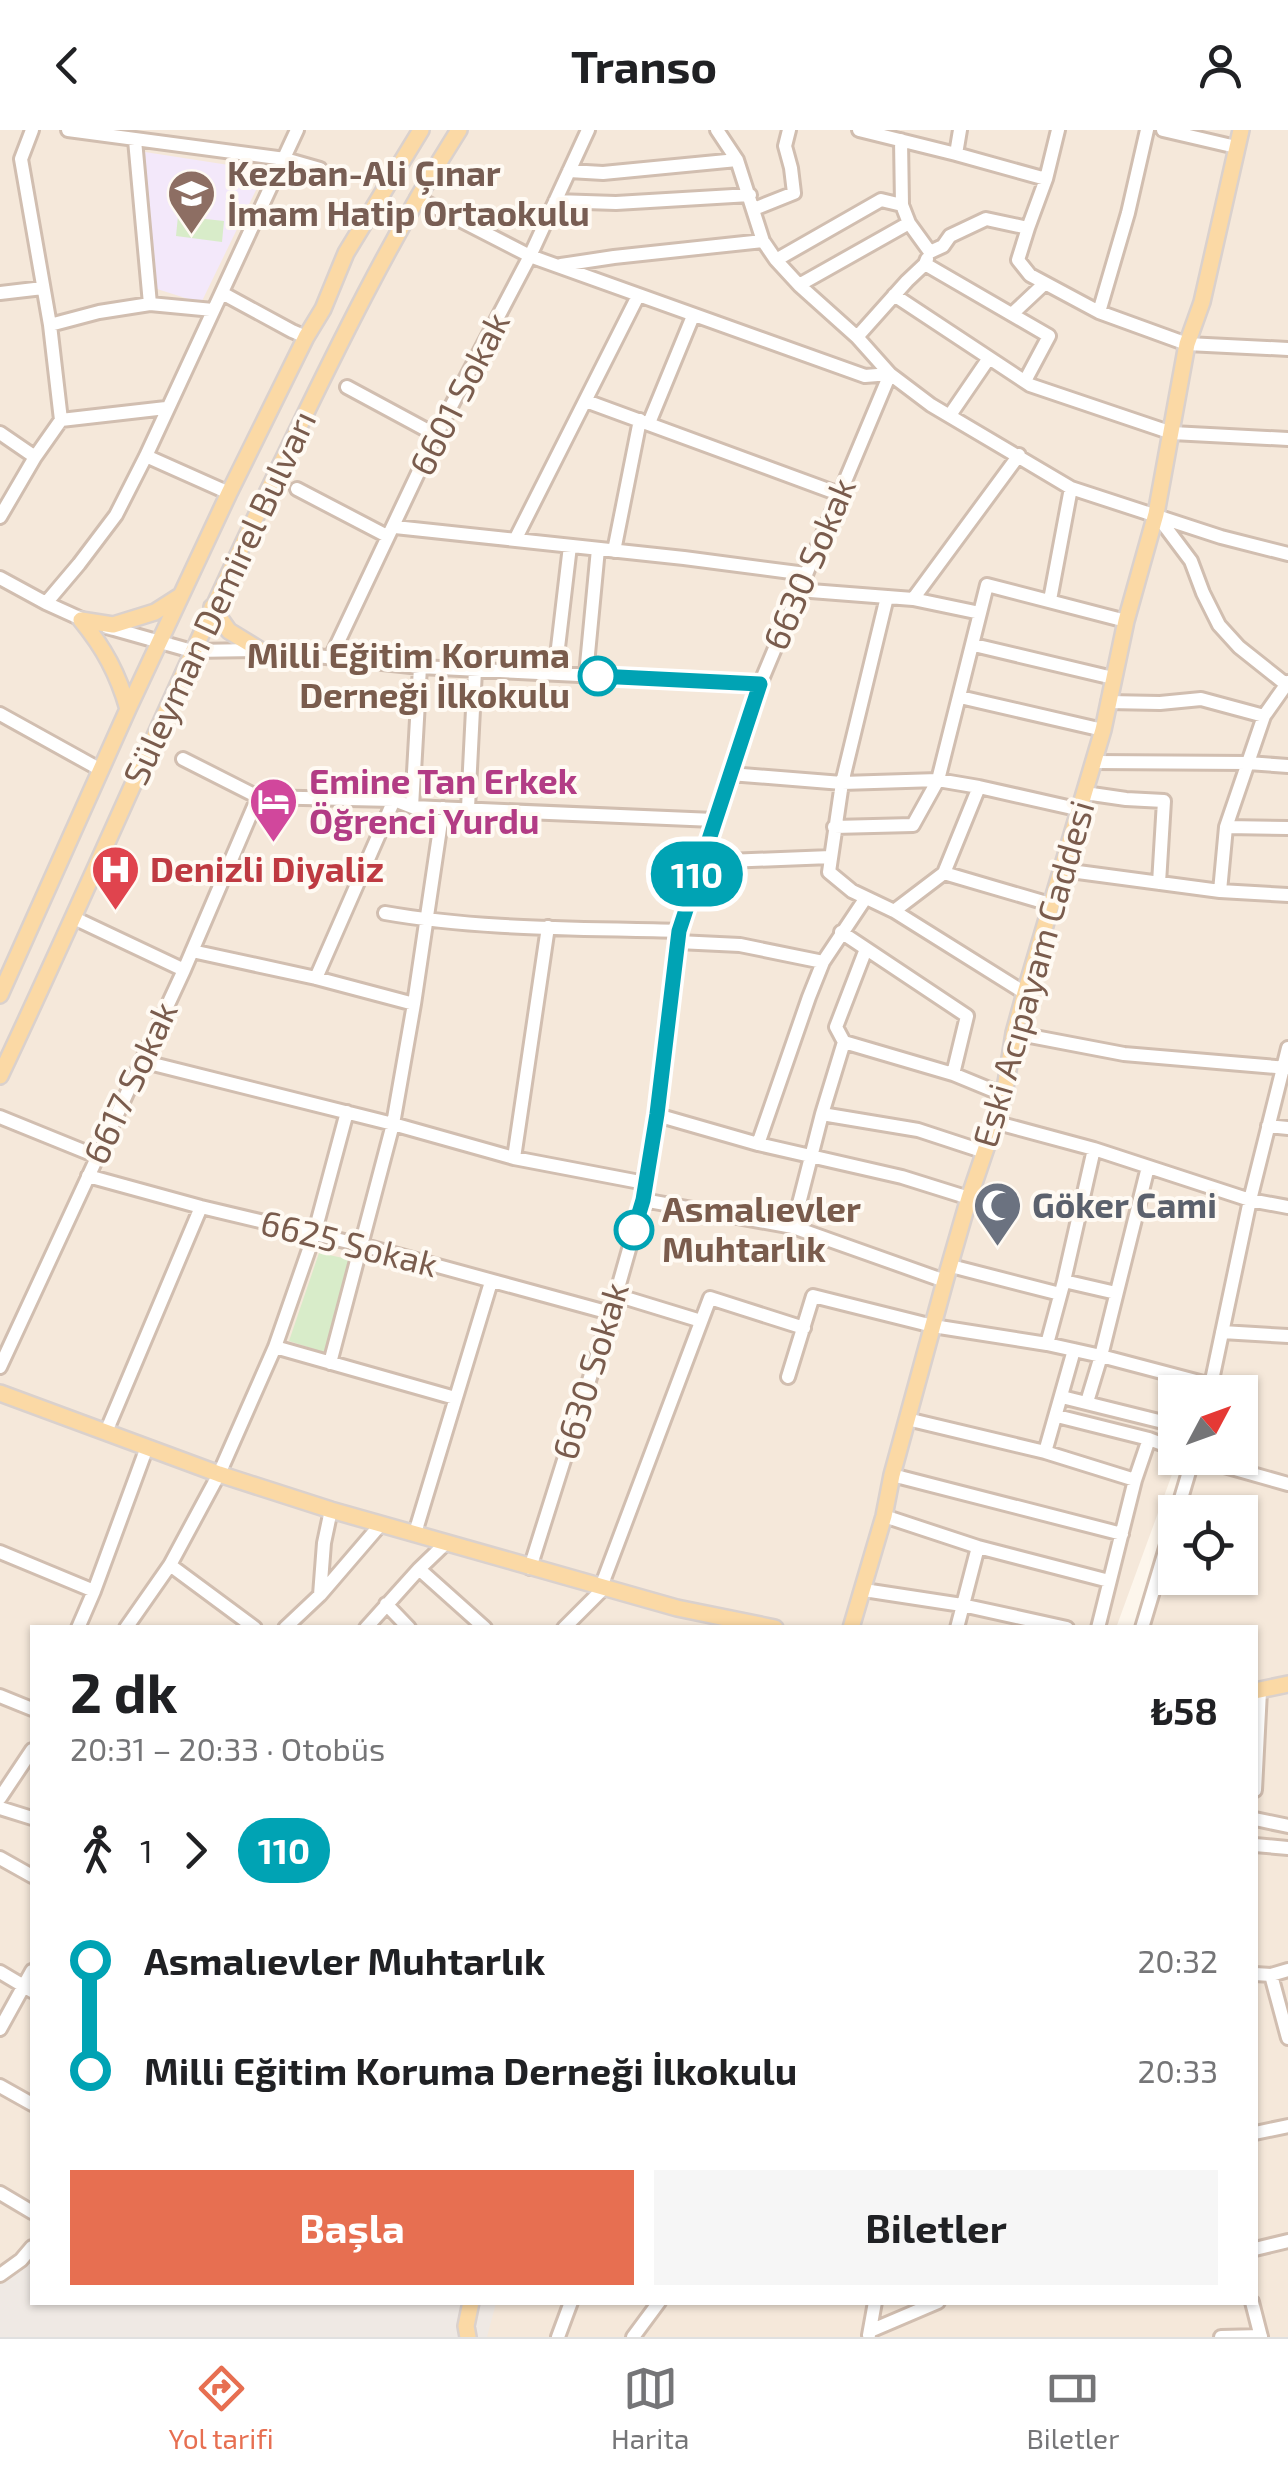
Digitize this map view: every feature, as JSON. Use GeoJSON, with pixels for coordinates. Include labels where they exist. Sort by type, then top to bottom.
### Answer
{"type":"FeatureCollection","features":[{"type":"Feature","properties":{"kind":"main road","name":"Süleyman Demirel Bulvarı"},"geometry":{"type":"LineString","coordinates":[[0,995],[8,959],[101,770],[229,493],[323,309],[346,253],[421,130]]}},
{"type":"Feature","properties":{"kind":"main road","name":"Süleyman Demirel Bulvarı"},"geometry":{"type":"LineString","coordinates":[[0,1076],[212,607],[329,364],[382,260],[459,130]]}},
{"type":"Feature","properties":{"kind":"main road","name":"Eski Acıpayam Caddesi"},"geometry":{"type":"LineString","coordinates":[[852,1625],[969,1198],[1004,1094],[1014,1033],[1103,730],[1126,621],[1159,524],[1187,344],[1202,302],[1240,130]]}},
{"type":"Feature","properties":{"kind":"main road"},"geometry":{"type":"LineString","coordinates":[[81,620],[113,624],[146,616],[180,596]]}},
{"type":"Feature","properties":{"kind":"main road"},"geometry":{"type":"LineString","coordinates":[[212,607],[229,630],[260,650]]}},
{"type":"Feature","properties":{"kind":"main road"},"geometry":{"type":"LineString","coordinates":[[81,620],[112,662],[128,709]]}},
{"type":"Feature","properties":{"kind":"main road"},"geometry":{"type":"LineString","coordinates":[[0,1393],[219,1474],[331,1510],[724,1624]]}},
{"type":"Feature","properties":{"kind":"main road"},"geometry":{"type":"LineString","coordinates":[[1258,1691],[1286,1679]]}},
{"type":"Feature","properties":{"kind":"main road"},"geometry":{"type":"LineString","coordinates":[[468,2337],[470,2305]]}},
{"type":"Feature","properties":{"kind":"street"},"geometry":{"type":"LineString","coordinates":[[0,517],[61,420],[50,325],[20,159],[32,130]]}},
{"type":"Feature","properties":{"kind":"street"},"geometry":{"type":"LineString","coordinates":[[68,130],[134,140],[175,136],[320,169]]}},
{"type":"Feature","properties":{"kind":"street"},"geometry":{"type":"LineString","coordinates":[[46,603],[116,515],[297,130]]}},
{"type":"Feature","properties":{"kind":"street"},"geometry":{"type":"LineString","coordinates":[[716,130],[737,160],[763,240],[776,260],[890,374],[1072,488],[1159,524],[1288,554]]}},
{"type":"Feature","properties":{"kind":"street"},"geometry":{"type":"LineString","coordinates":[[555,201],[752,202],[794,193],[785,146],[789,130]]}},
{"type":"Feature","properties":{"kind":"street"},"geometry":{"type":"LineString","coordinates":[[858,130],[1046,180]]}},
{"type":"Feature","properties":{"kind":"street"},"geometry":{"type":"LineString","coordinates":[[956,154],[960,130]]}},
{"type":"Feature","properties":{"kind":"street"},"geometry":{"type":"LineString","coordinates":[[1058,130],[1046,180],[1018,260],[1030,276],[1098,312],[1187,344],[1288,349]]}},
{"type":"Feature","properties":{"kind":"street"},"geometry":{"type":"LineString","coordinates":[[1098,312],[1128,213],[1147,130]]}},
{"type":"Feature","properties":{"kind":"street"},"geometry":{"type":"LineString","coordinates":[[1163,130],[1236,147]]}},
{"type":"Feature","properties":{"kind":"street","name":"6601 Sokak"},"geometry":{"type":"LineString","coordinates":[[331,657],[436,434],[530,256],[584,131]]}},
{"type":"Feature","properties":{"kind":"street"},"geometry":{"type":"LineString","coordinates":[[134,140],[150,304]]}},
{"type":"Feature","properties":{"kind":"street"},"geometry":{"type":"LineString","coordinates":[[901,140],[902,205],[928,258],[1050,336],[1025,382]]}},
{"type":"Feature","properties":{"kind":"street"},"geometry":{"type":"LineString","coordinates":[[569,171],[603,174],[737,160]]}},
{"type":"Feature","properties":{"kind":"street"},"geometry":{"type":"LineString","coordinates":[[418,198],[530,256],[865,376],[890,374]]}},
{"type":"Feature","properties":{"kind":"street"},"geometry":{"type":"LineString","coordinates":[[776,260],[882,200],[902,205]]}},
{"type":"Feature","properties":{"kind":"street"},"geometry":{"type":"LineString","coordinates":[[857,337],[950,236],[986,218],[1028,228]]}},
{"type":"Feature","properties":{"kind":"street"},"geometry":{"type":"LineString","coordinates":[[799,285],[909,223]]}},
{"type":"Feature","properties":{"kind":"street"},"geometry":{"type":"LineString","coordinates":[[559,265],[763,240]]}},
{"type":"Feature","properties":{"kind":"street"},"geometry":{"type":"LineString","coordinates":[[1012,314],[1044,284]]}},
{"type":"Feature","properties":{"kind":"street"},"geometry":{"type":"LineString","coordinates":[[0,293],[44,288]]}},
{"type":"Feature","properties":{"kind":"street"},"geometry":{"type":"LineString","coordinates":[[222,293],[306,336]]}},
{"type":"Feature","properties":{"kind":"street"},"geometry":{"type":"LineString","coordinates":[[894,294],[1025,382],[1172,433],[1288,439]]}},
{"type":"Feature","properties":{"kind":"street"},"geometry":{"type":"LineString","coordinates":[[515,540],[638,296]]}},
{"type":"Feature","properties":{"kind":"street"},"geometry":{"type":"LineString","coordinates":[[50,325],[150,304],[213,310]]}},
{"type":"Feature","properties":{"kind":"street"},"geometry":{"type":"LineString","coordinates":[[614,551],[645,422],[692,316]]}},
{"type":"Feature","properties":{"kind":"street"},"geometry":{"type":"LineString","coordinates":[[950,415],[989,358]]}},
{"type":"Feature","properties":{"kind":"street","name":"6630 Sokak"},"geometry":{"type":"LineString","coordinates":[[530,1568],[643,1200],[678,936],[760,684],[890,374]]}},
{"type":"Feature","properties":{"kind":"street"},"geometry":{"type":"LineString","coordinates":[[347,387],[436,434]]}},
{"type":"Feature","properties":{"kind":"street"},"geometry":{"type":"LineString","coordinates":[[586,401],[840,494]]}},
{"type":"Feature","properties":{"kind":"street"},"geometry":{"type":"LineString","coordinates":[[61,420],[166,408]]}},
{"type":"Feature","properties":{"kind":"street"},"geometry":{"type":"LineString","coordinates":[[0,433],[35,457]]}},
{"type":"Feature","properties":{"kind":"street"},"geometry":{"type":"LineString","coordinates":[[913,599],[1020,455]]}},
{"type":"Feature","properties":{"kind":"street"},"geometry":{"type":"LineString","coordinates":[[146,456],[229,493]]}},
{"type":"Feature","properties":{"kind":"street"},"geometry":{"type":"LineString","coordinates":[[297,488],[391,531],[515,540],[806,574]]}},
{"type":"Feature","properties":{"kind":"street"},"geometry":{"type":"LineString","coordinates":[[1050,600],[1072,488]]}},
{"type":"Feature","properties":{"kind":"street"},"geometry":{"type":"LineString","coordinates":[[1159,524],[1191,561],[1219,624],[1239,647],[1287,684],[1264,716],[1226,827],[1220,891]]}},
{"type":"Feature","properties":{"kind":"street"},"geometry":{"type":"LineString","coordinates":[[555,673],[570,546]]}},
{"type":"Feature","properties":{"kind":"street"},"geometry":{"type":"LineString","coordinates":[[586,676],[598,549]]}},
{"type":"Feature","properties":{"kind":"street"},"geometry":{"type":"LineString","coordinates":[[0,578],[81,620],[192,651],[260,650],[420,667],[760,684]]}},
{"type":"Feature","properties":{"kind":"street"},"geometry":{"type":"LineString","coordinates":[[834,827],[913,826],[938,780],[988,585],[1126,621]]}},
{"type":"Feature","properties":{"kind":"street"},"geometry":{"type":"LineString","coordinates":[[798,590],[913,599],[980,613]]}},
{"type":"Feature","properties":{"kind":"street"},"geometry":{"type":"LineString","coordinates":[[887,597],[842,783],[829,872],[865,899],[894,910],[1025,993]]}},
{"type":"Feature","properties":{"kind":"street"},"geometry":{"type":"LineString","coordinates":[[974,644],[1113,678]]}},
{"type":"Feature","properties":{"kind":"street"},"geometry":{"type":"LineString","coordinates":[[412,807],[420,667]]}},
{"type":"Feature","properties":{"kind":"street"},"geometry":{"type":"LineString","coordinates":[[468,808],[475,670]]}},
{"type":"Feature","properties":{"kind":"street"},"geometry":{"type":"LineString","coordinates":[[960,697],[1103,730]]}},
{"type":"Feature","properties":{"kind":"street"},"geometry":{"type":"LineString","coordinates":[[1108,702],[1201,699],[1264,716]]}},
{"type":"Feature","properties":{"kind":"street"},"geometry":{"type":"LineString","coordinates":[[0,714],[101,770]]}},
{"type":"Feature","properties":{"kind":"street"},"geometry":{"type":"LineString","coordinates":[[183,759],[258,797],[394,800],[412,807],[714,820]]}},
{"type":"Feature","properties":{"kind":"street"},"geometry":{"type":"LineString","coordinates":[[1094,762],[1288,766]]}},
{"type":"Feature","properties":{"kind":"street"},"geometry":{"type":"LineString","coordinates":[[730,774],[842,783],[938,780],[1080,810]]}},
{"type":"Feature","properties":{"kind":"street"},"geometry":{"type":"LineString","coordinates":[[894,910],[944,873],[979,787]]}},
{"type":"Feature","properties":{"kind":"street"},"geometry":{"type":"LineString","coordinates":[[1085,793],[1164,801],[1159,883]]}},
{"type":"Feature","properties":{"kind":"street","name":"6617 Sokak"},"geometry":{"type":"LineString","coordinates":[[0,1367],[184,970],[258,797]]}},
{"type":"Feature","properties":{"kind":"street"},"geometry":{"type":"LineString","coordinates":[[316,978],[394,800]]}},
{"type":"Feature","properties":{"kind":"street"},"geometry":{"type":"LineString","coordinates":[[330,1363],[393,1124],[443,808]]}},
{"type":"Feature","properties":{"kind":"street"},"geometry":{"type":"LineString","coordinates":[[1226,827],[1288,828]]}},
{"type":"Feature","properties":{"kind":"street"},"geometry":{"type":"LineString","coordinates":[[701,862],[831,857]]}},
{"type":"Feature","properties":{"kind":"street"},"geometry":{"type":"LineString","coordinates":[[1063,870],[1288,896]]}},
{"type":"Feature","properties":{"kind":"street"},"geometry":{"type":"LineString","coordinates":[[944,873],[1050,904]]}},
{"type":"Feature","properties":{"kind":"street"},"geometry":{"type":"LineString","coordinates":[[758,1144],[824,962],[865,899]]}},
{"type":"Feature","properties":{"kind":"street"},"geometry":{"type":"LineString","coordinates":[[385,912],[426,920],[678,936],[824,962]]}},
{"type":"Feature","properties":{"kind":"street"},"geometry":{"type":"LineString","coordinates":[[74,918],[184,970]]}},
{"type":"Feature","properties":{"kind":"street"},"geometry":{"type":"LineString","coordinates":[[514,1158],[548,927]]}},
{"type":"Feature","properties":{"kind":"street"},"geometry":{"type":"LineString","coordinates":[[841,932],[967,1016],[952,1074]]}},
{"type":"Feature","properties":{"kind":"street"},"geometry":{"type":"LineString","coordinates":[[792,1227],[844,1042],[836,1027],[866,948]]}},
{"type":"Feature","properties":{"kind":"street"},"geometry":{"type":"LineString","coordinates":[[192,951],[414,1004]]}},
{"type":"Feature","properties":{"kind":"street"},"geometry":{"type":"LineString","coordinates":[[1014,1033],[1124,1054],[1285,1068]]}},
{"type":"Feature","properties":{"kind":"street"},"geometry":{"type":"LineString","coordinates":[[844,1042],[1004,1094]]}},
{"type":"Feature","properties":{"kind":"street"},"geometry":{"type":"LineString","coordinates":[[1211,1375],[1288,1048]]}},
{"type":"Feature","properties":{"kind":"street"},"geometry":{"type":"LineString","coordinates":[[141,1061],[514,1158],[646,1183]]}},
{"type":"Feature","properties":{"kind":"street"},"geometry":{"type":"LineString","coordinates":[[128,1625],[170,1564],[219,1474],[275,1347],[314,1235],[347,1112]]}},
{"type":"Feature","properties":{"kind":"street"},"geometry":{"type":"LineString","coordinates":[[657,1114],[969,1198]]}},
{"type":"Feature","properties":{"kind":"street"},"geometry":{"type":"LineString","coordinates":[[822,1114],[918,1130],[985,1152]]}},
{"type":"Feature","properties":{"kind":"street"},"geometry":{"type":"LineString","coordinates":[[0,1117],[96,1156]]}},
{"type":"Feature","properties":{"kind":"street"},"geometry":{"type":"LineString","coordinates":[[994,1122],[1094,1149],[1250,1200],[1288,1207]]}},
{"type":"Feature","properties":{"kind":"street"},"geometry":{"type":"LineString","coordinates":[[1268,1126],[1288,1128]]}},
{"type":"Feature","properties":{"kind":"street"},"geometry":{"type":"LineString","coordinates":[[1047,1344],[1094,1149]]}},
{"type":"Feature","properties":{"kind":"street"},"geometry":{"type":"LineString","coordinates":[[1087,1402],[1148,1167]]}},
{"type":"Feature","properties":{"kind":"street","name":"6625 Sokak"},"geometry":{"type":"LineString","coordinates":[[88,1176],[610,1313]]}},
{"type":"Feature","properties":{"kind":"street"},"geometry":{"type":"LineString","coordinates":[[643,1200],[792,1227],[948,1273],[1116,1293]]}},
{"type":"Feature","properties":{"kind":"street"},"geometry":{"type":"LineString","coordinates":[[106,1432],[201,1207]]}},
{"type":"Feature","properties":{"kind":"street"},"geometry":{"type":"LineString","coordinates":[[414,1534],[491,1282]]}},
{"type":"Feature","properties":{"kind":"street"},"geometry":{"type":"LineString","coordinates":[[616,1295],[701,1320]]}},
{"type":"Feature","properties":{"kind":"street"},"geometry":{"type":"LineString","coordinates":[[788,1377],[813,1296],[933,1326],[1101,1356],[1165,1375]]}},
{"type":"Feature","properties":{"kind":"street"},"geometry":{"type":"LineString","coordinates":[[567,1625],[603,1587],[710,1298],[804,1328]]}},
{"type":"Feature","properties":{"kind":"street"},"geometry":{"type":"LineString","coordinates":[[1222,1332],[1288,1336]]}},
{"type":"Feature","properties":{"kind":"street"},"geometry":{"type":"LineString","coordinates":[[275,1347],[455,1398]]}},
{"type":"Feature","properties":{"kind":"street"},"geometry":{"type":"LineString","coordinates":[[1045,1452],[1074,1350]]}},
{"type":"Feature","properties":{"kind":"street"},"geometry":{"type":"LineString","coordinates":[[1062,1397],[1158,1421]]}},
{"type":"Feature","properties":{"kind":"street"},"geometry":{"type":"LineString","coordinates":[[1057,1416],[1158,1442]]}},
{"type":"Feature","properties":{"kind":"street"},"geometry":{"type":"LineString","coordinates":[[906,1419],[1045,1452],[1135,1480]]}},
{"type":"Feature","properties":{"kind":"street"},"geometry":{"type":"LineString","coordinates":[[1099,1625],[1149,1439]]}},
{"type":"Feature","properties":{"kind":"street"},"geometry":{"type":"LineString","coordinates":[[79,1625],[147,1447]]}},
{"type":"Feature","properties":{"kind":"street"},"geometry":{"type":"LineString","coordinates":[[892,1475],[1122,1534]]}},
{"type":"Feature","properties":{"kind":"street"},"geometry":{"type":"LineString","coordinates":[[1255,1475],[1288,1484]]}},
{"type":"Feature","properties":{"kind":"street"},"geometry":{"type":"LineString","coordinates":[[320,1595],[331,1510]]}},
{"type":"Feature","properties":{"kind":"street"},"geometry":{"type":"LineString","coordinates":[[884,1516],[978,1547],[1108,1581]]}},
{"type":"Feature","properties":{"kind":"street"},"geometry":{"type":"LineString","coordinates":[[289,1625],[381,1524]]}},
{"type":"Feature","properties":{"kind":"street"},"geometry":{"type":"LineString","coordinates":[[368,1625],[446,1543]]}},
{"type":"Feature","properties":{"kind":"street"},"geometry":{"type":"LineString","coordinates":[[958,1625],[978,1547]]}},
{"type":"Feature","properties":{"kind":"street"},"geometry":{"type":"LineString","coordinates":[[0,1552],[94,1591]]}},
{"type":"Feature","properties":{"kind":"street"},"geometry":{"type":"LineString","coordinates":[[170,1564],[251,1625]]}},
{"type":"Feature","properties":{"kind":"street"},"geometry":{"type":"LineString","coordinates":[[419,1569],[483,1625]]}},
{"type":"Feature","properties":{"kind":"street"},"geometry":{"type":"LineString","coordinates":[[1143,1625],[1158,1575]]}},
{"type":"Feature","properties":{"kind":"street"},"geometry":{"type":"LineString","coordinates":[[864,1590],[962,1605],[1053,1625]]}},
{"type":"Feature","properties":{"kind":"street"},"geometry":{"type":"LineString","coordinates":[[386,1604],[407,1625]]}},
{"type":"Feature","properties":{"kind":"street"},"geometry":{"type":"LineString","coordinates":[[0,1696],[30,1708]]}},
{"type":"Feature","properties":{"kind":"street"},"geometry":{"type":"LineString","coordinates":[[0,1798],[30,1753]]}},
{"type":"Feature","properties":{"kind":"street"},"geometry":{"type":"LineString","coordinates":[[0,1808],[30,1817]]}},
{"type":"Feature","properties":{"kind":"street"},"geometry":{"type":"LineString","coordinates":[[1258,1821],[1288,1826]]}},
{"type":"Feature","properties":{"kind":"street"},"geometry":{"type":"LineString","coordinates":[[1258,1844],[1288,1848]]}},
{"type":"Feature","properties":{"kind":"street"},"geometry":{"type":"LineString","coordinates":[[0,1858],[30,1875]]}},
{"type":"Feature","properties":{"kind":"street"},"geometry":{"type":"LineString","coordinates":[[1258,1974],[1288,1970]]}},
{"type":"Feature","properties":{"kind":"street"},"geometry":{"type":"LineString","coordinates":[[0,1972],[28,1989],[0,2028]]}},
{"type":"Feature","properties":{"kind":"street"},"geometry":{"type":"LineString","coordinates":[[1271,1974],[1288,2038]]}},
{"type":"Feature","properties":{"kind":"street"},"geometry":{"type":"LineString","coordinates":[[0,2086],[30,2103]]}},
{"type":"Feature","properties":{"kind":"street"},"geometry":{"type":"LineString","coordinates":[[1258,2132],[1288,2126]]}},
{"type":"Feature","properties":{"kind":"street"},"geometry":{"type":"LineString","coordinates":[[0,2193],[30,2211]]}},
{"type":"Feature","properties":{"kind":"street"},"geometry":{"type":"LineString","coordinates":[[1258,2248],[1288,2241]]}},
{"type":"Feature","properties":{"kind":"street"},"geometry":{"type":"LineString","coordinates":[[0,2274],[30,2249]]}},
{"type":"Feature","properties":{"kind":"street"},"geometry":{"type":"LineString","coordinates":[[558,2337],[570,2305]]}},
{"type":"Feature","properties":{"kind":"street"},"geometry":{"type":"LineString","coordinates":[[633,2337],[656,2305]]}},
{"type":"Feature","properties":{"kind":"street"},"geometry":{"type":"LineString","coordinates":[[869,2334],[874,2305]]}},
{"type":"Feature","properties":{"kind":"street"},"geometry":{"type":"LineString","coordinates":[[869,2334],[932,2305]]}},
{"type":"Feature","properties":{"kind":"street"},"geometry":{"type":"LineString","coordinates":[[1221,2337],[1261,2336],[1253,2305]]}},
{"type":"Feature","properties":{"kind":"shaded area"},"geometry":{"type":"Polygon","coordinates":[[[0,130],[1288,130],[1288,2337],[0,2337],[0,130]]]}},
{"type":"Feature","properties":{"kind":"shaded area","name":"Kezban-Ali Çınar İmam Hatip Ortaokulu"},"geometry":{"type":"Polygon","coordinates":[[[145,152],[248,168],[258,186],[201,303],[154,288],[145,152]]]}},
{"type":"Feature","properties":{"kind":"shaded area"},"geometry":{"type":"Polygon","coordinates":[[[30,2254],[30,2305],[495,2305],[487,2337],[0,2337],[0,2278],[30,2254]]]}},
{"type":"Feature","properties":{"kind":"green space"},"geometry":{"type":"Polygon","coordinates":[[[178,216],[224,221],[222,242],[176,236],[178,216]]]}},
{"type":"Feature","properties":{"kind":"green space"},"geometry":{"type":"Polygon","coordinates":[[[319,1253],[353,1260],[326,1353],[289,1341],[319,1253]]]}},
{"type":"Feature","properties":{"kind":"bus line","name":"110"},"geometry":{"type":"LineString","coordinates":[[598,676],[760,684],[679,931],[657,1114],[634,1230]]}},
{"type":"Feature","properties":{"kind":"place","name":"Kezban-Ali Çınar İmam Hatip Ortaokulu"},"geometry":{"type":"Point","coordinates":[192,236]}},
{"type":"Feature","properties":{"kind":"place","name":"Milli Eğitim Koruma Derneği İlkokulu"},"geometry":{"type":"Point","coordinates":[598,676]}},
{"type":"Feature","properties":{"kind":"place","name":"Emine Tan Erkek Öğrenci Yurdu"},"geometry":{"type":"Point","coordinates":[274,844]}},
{"type":"Feature","properties":{"kind":"place","name":"Denizli Diyaliz"},"geometry":{"type":"Point","coordinates":[115,912]}},
{"type":"Feature","properties":{"kind":"place","name":"Asmalıevler Muhtarlık"},"geometry":{"type":"Point","coordinates":[634,1230]}},
{"type":"Feature","properties":{"kind":"place","name":"Göker Cami"},"geometry":{"type":"Point","coordinates":[997,1248]}}]}
